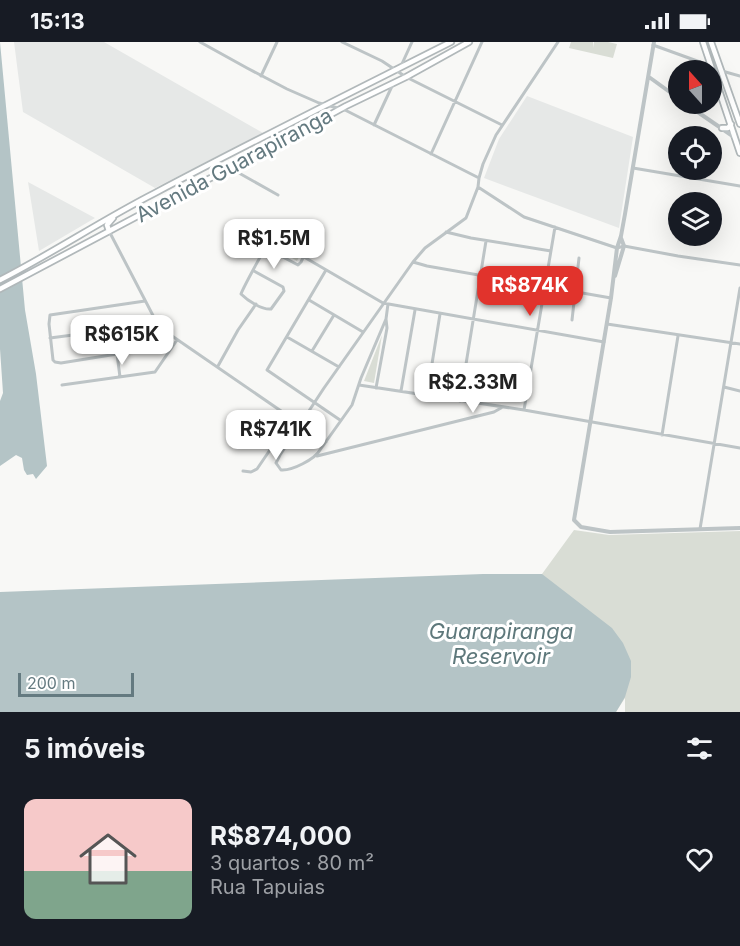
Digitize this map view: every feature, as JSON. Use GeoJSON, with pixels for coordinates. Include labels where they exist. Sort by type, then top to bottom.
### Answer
{"type":"FeatureCollection","features":[{"type":"Feature","properties":{"kind":"main road","name":"Avenida Guarapiranga"},"geometry":{"type":"LineString","coordinates":[[0,280],[248,144],[451,42]]}},
{"type":"Feature","properties":{"kind":"main road","name":"Avenida Guarapiranga"},"geometry":{"type":"LineString","coordinates":[[0,289],[230,168],[247,155],[393,84],[469,42]]}},
{"type":"Feature","properties":{"kind":"main road"},"geometry":{"type":"LineString","coordinates":[[703,42],[709,60]]}},
{"type":"Feature","properties":{"kind":"main road"},"geometry":{"type":"LineString","coordinates":[[711,42],[717,60]]}},
{"type":"Feature","properties":{"kind":"main road"},"geometry":{"type":"LineString","coordinates":[[722,73],[740,124]]}},
{"type":"Feature","properties":{"kind":"main road"},"geometry":{"type":"LineString","coordinates":[[722,97],[740,153]]}},
{"type":"Feature","properties":{"kind":"main road"},"geometry":{"type":"LineString","coordinates":[[722,128],[728,128],[731,124]]}},
{"type":"Feature","properties":{"kind":"main road"},"geometry":{"type":"LineString","coordinates":[[247,155],[248,144]]}},
{"type":"Feature","properties":{"kind":"main road"},"geometry":{"type":"LineString","coordinates":[[109,231],[107,225],[117,214]]}},
{"type":"Feature","properties":{"kind":"street"},"geometry":{"type":"LineString","coordinates":[[200,42],[261,76],[324,105],[342,109],[479,178]]}},
{"type":"Feature","properties":{"kind":"street"},"geometry":{"type":"LineString","coordinates":[[261,76],[277,42]]}},
{"type":"Feature","properties":{"kind":"street"},"geometry":{"type":"LineString","coordinates":[[342,42],[398,69],[406,77],[503,126]]}},
{"type":"Feature","properties":{"kind":"street"},"geometry":{"type":"LineString","coordinates":[[398,69],[412,42]]}},
{"type":"Feature","properties":{"kind":"street"},"geometry":{"type":"LineString","coordinates":[[431,154],[482,42]]}},
{"type":"Feature","properties":{"kind":"street"},"geometry":{"type":"LineString","coordinates":[[503,408],[317,456],[285,471],[277,465],[278,459],[339,367],[413,262],[426,248],[466,218],[490,147],[558,42]]}},
{"type":"Feature","properties":{"kind":"street"},"geometry":{"type":"LineString","coordinates":[[615,277],[617,248],[654,44],[694,60]]}},
{"type":"Feature","properties":{"kind":"street"},"geometry":{"type":"LineString","coordinates":[[722,70],[740,76]]}},
{"type":"Feature","properties":{"kind":"street"},"geometry":{"type":"LineString","coordinates":[[649,77],[668,91]]}},
{"type":"Feature","properties":{"kind":"street"},"geometry":{"type":"LineString","coordinates":[[374,125],[393,84]]}},
{"type":"Feature","properties":{"kind":"street"},"geometry":{"type":"LineString","coordinates":[[701,114],[719,126]]}},
{"type":"Feature","properties":{"kind":"street"},"geometry":{"type":"LineString","coordinates":[[722,128],[734,137]]}},
{"type":"Feature","properties":{"kind":"street"},"geometry":{"type":"LineString","coordinates":[[230,168],[278,195]]}},
{"type":"Feature","properties":{"kind":"street"},"geometry":{"type":"LineString","coordinates":[[633,168],[740,186]]}},
{"type":"Feature","properties":{"kind":"street"},"geometry":{"type":"LineString","coordinates":[[478,187],[524,217],[617,248],[624,246],[740,265]]}},
{"type":"Feature","properties":{"kind":"street"},"geometry":{"type":"LineString","coordinates":[[524,410],[555,227]]}},
{"type":"Feature","properties":{"kind":"street"},"geometry":{"type":"LineString","coordinates":[[254,271],[283,287],[284,291],[271,309],[267,310],[241,294],[247,279],[277,230],[282,230],[307,245],[308,249],[298,265],[266,248]]}},
{"type":"Feature","properties":{"kind":"street"},"geometry":{"type":"LineString","coordinates":[[109,231],[158,326],[326,442]]}},
{"type":"Feature","properties":{"kind":"street"},"geometry":{"type":"LineString","coordinates":[[446,232],[551,251]]}},
{"type":"Feature","properties":{"kind":"street"},"geometry":{"type":"LineString","coordinates":[[621,236],[624,246],[611,298],[574,517],[576,523],[580,527],[610,532],[740,528]]}},
{"type":"Feature","properties":{"kind":"street"},"geometry":{"type":"LineString","coordinates":[[460,401],[486,241]]}},
{"type":"Feature","properties":{"kind":"street"},"geometry":{"type":"LineString","coordinates":[[304,257],[385,304],[604,342]]}},
{"type":"Feature","properties":{"kind":"street"},"geometry":{"type":"LineString","coordinates":[[572,320],[579,258]]}},
{"type":"Feature","properties":{"kind":"street"},"geometry":{"type":"LineString","coordinates":[[413,262],[611,298]]}},
{"type":"Feature","properties":{"kind":"street"},"geometry":{"type":"LineString","coordinates":[[326,270],[267,369],[341,421]]}},
{"type":"Feature","properties":{"kind":"street"},"geometry":{"type":"LineString","coordinates":[[700,530],[740,288]]}},
{"type":"Feature","properties":{"kind":"street"},"geometry":{"type":"LineString","coordinates":[[309,300],[363,332]]}},
{"type":"Feature","properties":{"kind":"street"},"geometry":{"type":"LineString","coordinates":[[145,301],[50,315],[48,318],[53,360],[61,363],[143,350],[158,326]]}},
{"type":"Feature","properties":{"kind":"street"},"geometry":{"type":"LineString","coordinates":[[217,367],[256,304]]}},
{"type":"Feature","properties":{"kind":"street"},"geometry":{"type":"LineString","coordinates":[[376,388],[387,328],[385,304]]}},
{"type":"Feature","properties":{"kind":"street"},"geometry":{"type":"LineString","coordinates":[[401,392],[415,310]]}},
{"type":"Feature","properties":{"kind":"street"},"geometry":{"type":"LineString","coordinates":[[427,396],[440,314]]}},
{"type":"Feature","properties":{"kind":"street"},"geometry":{"type":"LineString","coordinates":[[312,351],[334,315]]}},
{"type":"Feature","properties":{"kind":"street"},"geometry":{"type":"LineString","coordinates":[[317,456],[350,409],[386,319]]}},
{"type":"Feature","properties":{"kind":"street"},"geometry":{"type":"LineString","coordinates":[[607,324],[740,344]]}},
{"type":"Feature","properties":{"kind":"street"},"geometry":{"type":"LineString","coordinates":[[50,338],[158,326]]}},
{"type":"Feature","properties":{"kind":"street"},"geometry":{"type":"LineString","coordinates":[[662,435],[678,335]]}},
{"type":"Feature","properties":{"kind":"street"},"geometry":{"type":"LineString","coordinates":[[287,337],[339,367]]}},
{"type":"Feature","properties":{"kind":"street"},"geometry":{"type":"LineString","coordinates":[[62,385],[156,372],[177,339]]}},
{"type":"Feature","properties":{"kind":"street"},"geometry":{"type":"LineString","coordinates":[[117,354],[120,377]]}},
{"type":"Feature","properties":{"kind":"street"},"geometry":{"type":"LineString","coordinates":[[359,385],[524,410],[740,448]]}},
{"type":"Feature","properties":{"kind":"street"},"geometry":{"type":"LineString","coordinates":[[724,387],[740,391]]}},
{"type":"Feature","properties":{"kind":"street"},"geometry":{"type":"LineString","coordinates":[[243,471],[251,472],[257,469],[291,418]]}},
{"type":"Feature","properties":{"kind":"shaded area"},"geometry":{"type":"Polygon","coordinates":[[[14,42],[104,42],[263,133],[155,188],[23,112],[14,42]]]}},
{"type":"Feature","properties":{"kind":"shaded area"},"geometry":{"type":"Polygon","coordinates":[[[571,42],[593,42],[593,48],[594,42],[617,44],[613,58],[569,48],[571,42]]]}},
{"type":"Feature","properties":{"kind":"shaded area"},"geometry":{"type":"Polygon","coordinates":[[[527,96],[633,137],[619,228],[484,178],[499,139],[527,96]]]}},
{"type":"Feature","properties":{"kind":"shaded area"},"geometry":{"type":"Polygon","coordinates":[[[28,182],[95,218],[39,251],[28,182]]]}},
{"type":"Feature","properties":{"kind":"shaded area"},"geometry":{"type":"Polygon","coordinates":[[[279,233],[304,247],[297,261],[272,246],[279,233]]]}},
{"type":"Feature","properties":{"kind":"shaded area"},"geometry":{"type":"Polygon","coordinates":[[[382,335],[374,383],[364,381],[382,335]]]}},
{"type":"Feature","properties":{"kind":"shaded area"},"geometry":{"type":"Polygon","coordinates":[[[574,530],[609,535],[740,531],[740,712],[625,712],[625,698],[616,712],[522,574],[542,574],[574,530]]]}},
{"type":"Feature","properties":{"kind":"water"},"geometry":{"type":"Polygon","coordinates":[[[0,42],[25,310],[36,374],[47,466],[36,479],[33,474],[27,475],[22,458],[16,455],[0,466],[0,401],[3,393],[0,349],[0,42]]]}},
{"type":"Feature","properties":{"kind":"water","name":"Guarapiranga Reservoir"},"geometry":{"type":"Polygon","coordinates":[[[483,574],[542,574],[612,628],[623,643],[631,661],[631,677],[625,697],[616,712],[0,712],[0,592],[483,574]]]}}]}
